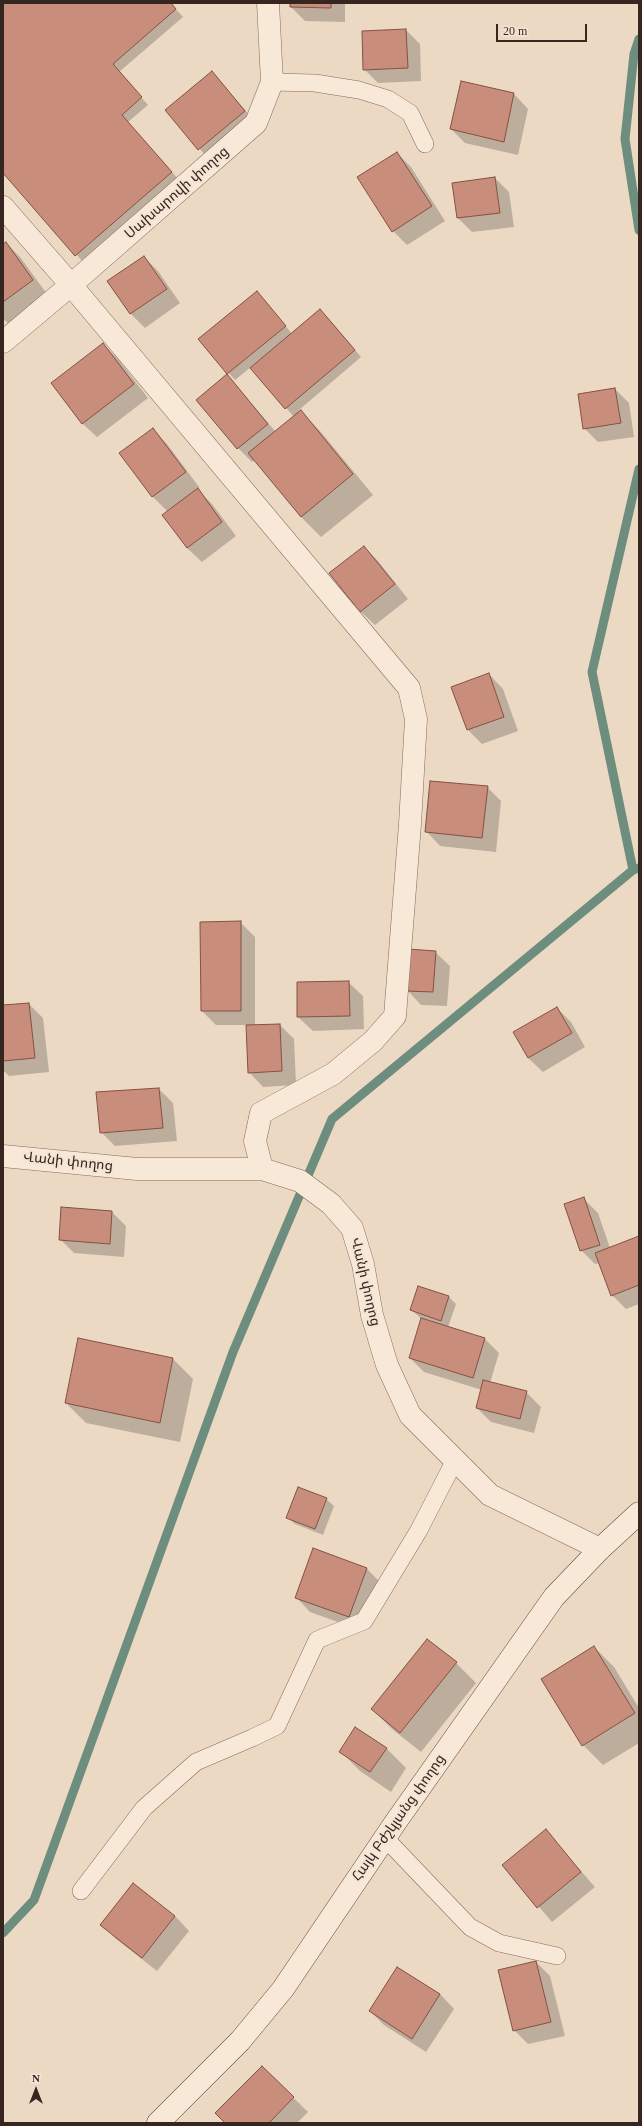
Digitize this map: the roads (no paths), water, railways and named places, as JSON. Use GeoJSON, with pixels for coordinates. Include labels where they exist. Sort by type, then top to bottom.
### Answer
{"type":"FeatureCollection","features":[{"type":"Feature","properties":{"kind":"street","name":"Սախարովի փողոց"},"geometry":{"type":"LineString","coordinates":[[3,342],[71,285],[256,123],[272,82],[268,3]]}},
{"type":"Feature","properties":{"kind":"street"},"geometry":{"type":"LineString","coordinates":[[3,207],[71,285],[409,688],[416,719],[410,831],[395,1016],[372,1041],[333,1074],[261,1113],[255,1141],[262,1169]]}},
{"type":"Feature","properties":{"kind":"street","name":"Վանի փողոց"},"geometry":{"type":"LineString","coordinates":[[3,1156],[136,1169],[262,1169],[300,1181],[331,1204],[352,1228],[363,1264],[372,1315],[386,1365],[410,1415],[490,1495],[600,1550]]}},
{"type":"Feature","properties":{"kind":"street","name":"Հայկ Բժշկյանց փողոց"},"geometry":{"type":"LineString","coordinates":[[158,2123],[240,2041],[283,1989],[385,1838],[554,1597],[639,1513]]}},
{"type":"Feature","properties":{"kind":"lane"},"geometry":{"type":"LineString","coordinates":[[272,82],[315,83],[359,90],[388,100],[410,113],[425,144]]}},
{"type":"Feature","properties":{"kind":"lane"},"geometry":{"type":"LineString","coordinates":[[81,1891],[144,1808],[196,1762],[277,1726],[317,1640],[364,1621],[419,1530],[455,1460]]}},
{"type":"Feature","properties":{"kind":"lane"},"geometry":{"type":"LineString","coordinates":[[385,1838],[470,1927],[498,1943],[557,1956]]}},
{"type":"Feature","properties":{"kind":"waterway"},"geometry":{"type":"LineString","coordinates":[[639,39],[634,54],[625,139],[639,230]]}},
{"type":"Feature","properties":{"kind":"waterway"},"geometry":{"type":"LineString","coordinates":[[633,870],[592,672],[639,469]]}},
{"type":"Feature","properties":{"kind":"waterway"},"geometry":{"type":"LineString","coordinates":[[3,1933],[34,1900],[233,1352],[332,1119],[633,870],[639,868]]}}]}
